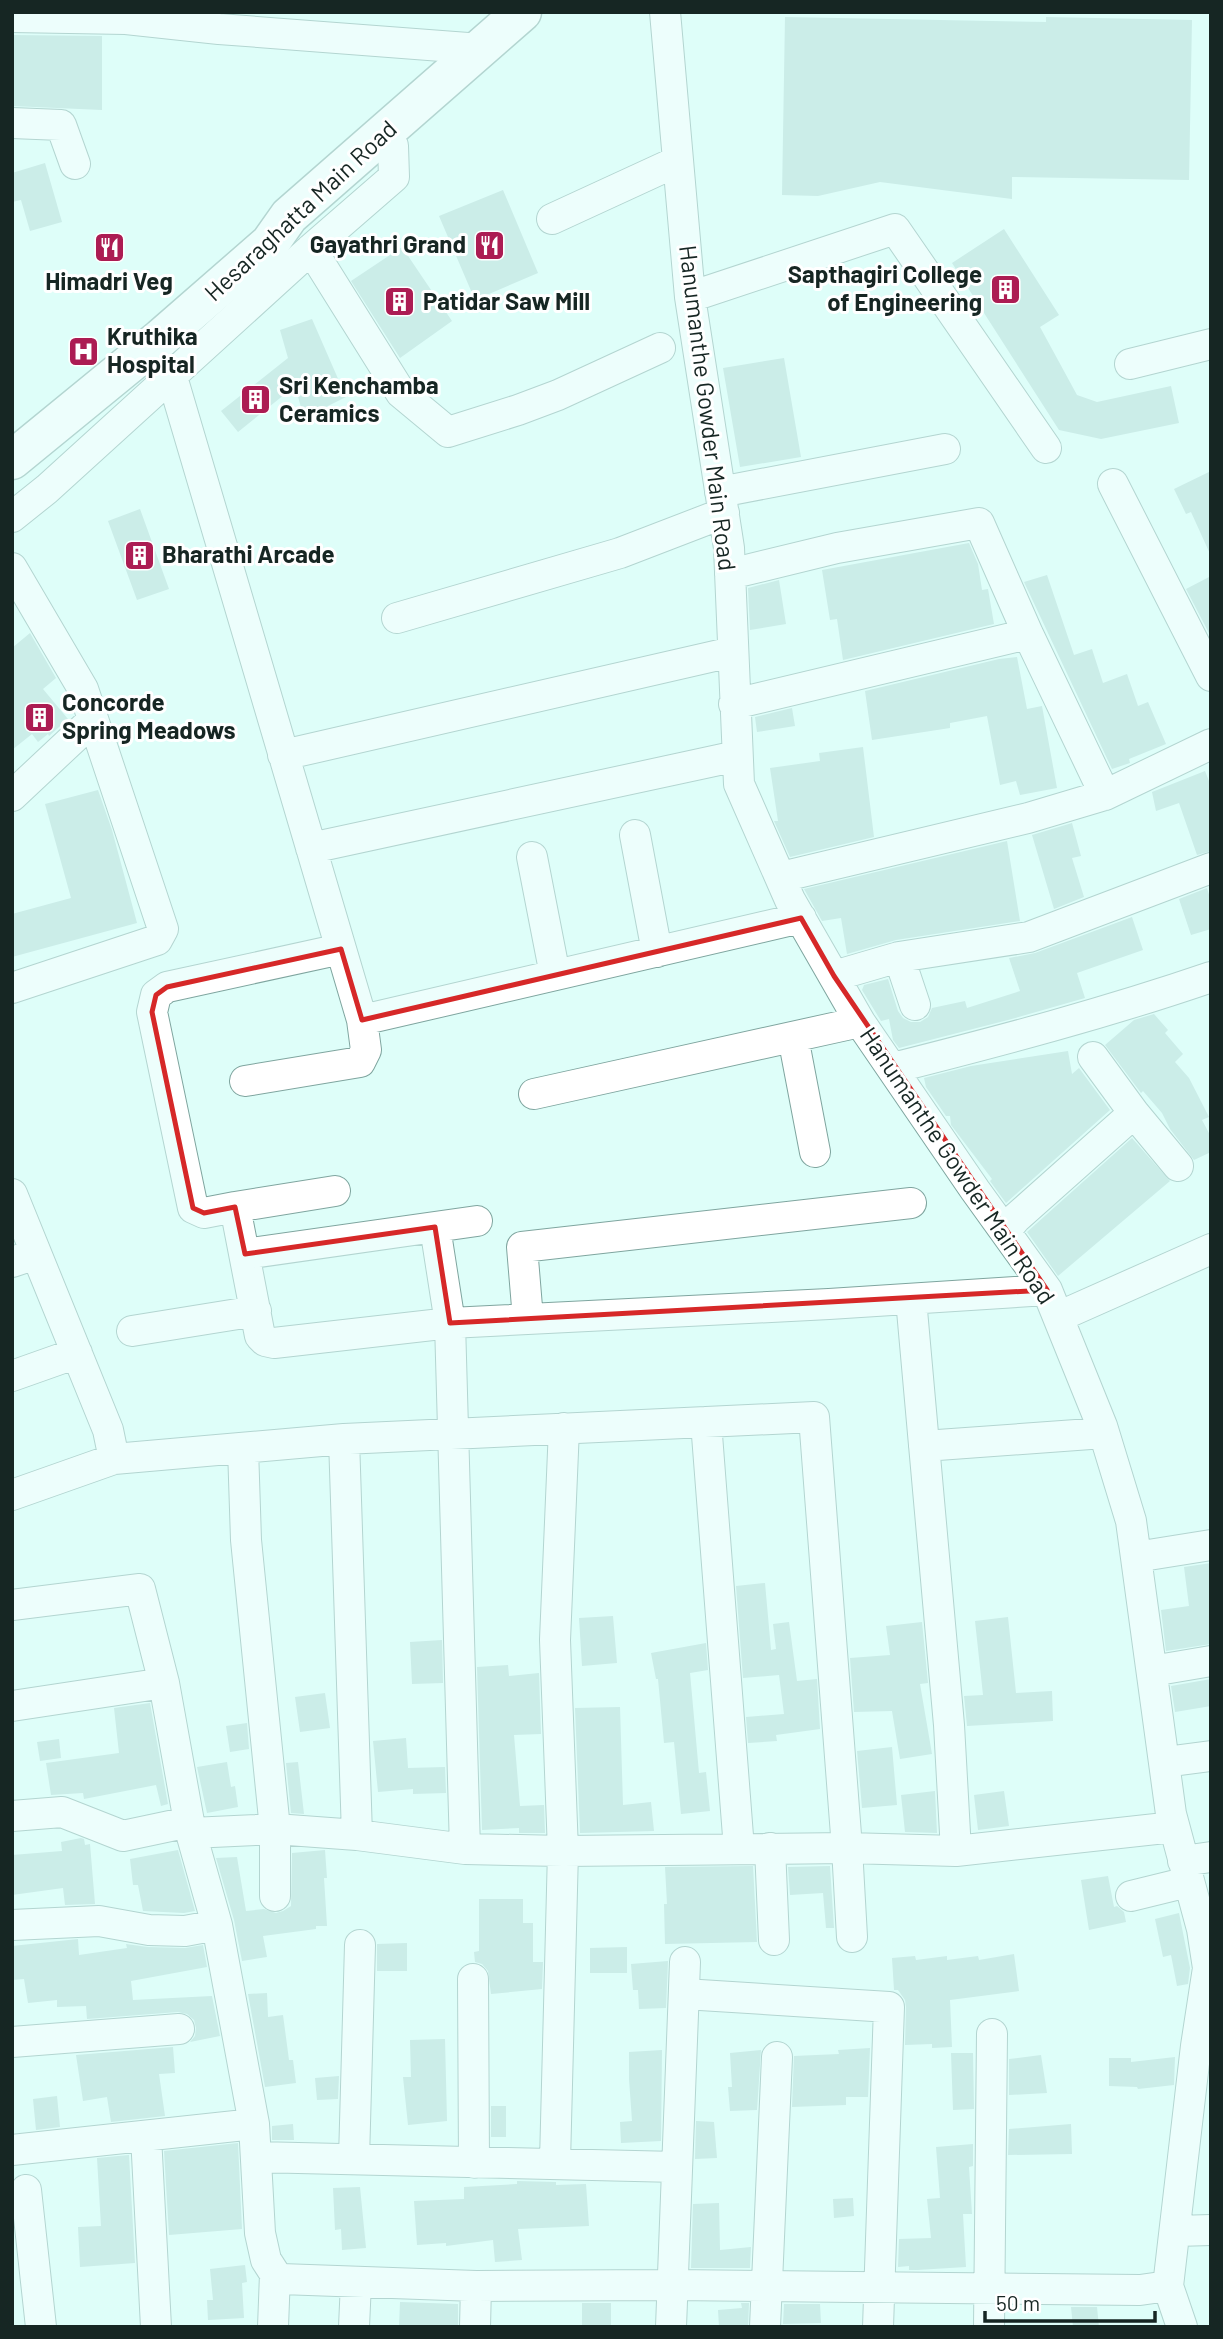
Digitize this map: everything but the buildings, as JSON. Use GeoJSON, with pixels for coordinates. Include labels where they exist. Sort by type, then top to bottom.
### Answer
{"type":"FeatureCollection","features":[{"type":"Feature","properties":{"kind":"main road","name":"Hesaraghatta Main Road"},"geometry":{"type":"LineString","coordinates":[[12,460],[161,338],[270,243],[289,216],[522,12]]}},
{"type":"Feature","properties":{"kind":"main road"},"geometry":{"type":"LineString","coordinates":[[270,243],[296,230],[313,237],[393,146],[549,12]]}},
{"type":"Feature","properties":{"kind":"street","name":"Hanumanthe Gowder Main Road"},"geometry":{"type":"LineString","coordinates":[[666,12],[690,297],[729,548],[739,783],[780,877],[860,1022],[1052,1303],[1104,1433],[1131,1521],[1174,1827],[1194,1867],[1208,1968],[1196,2046],[1168,2286],[1182,2327]]}},
{"type":"Feature","properties":{"kind":"street"},"geometry":{"type":"LineString","coordinates":[[12,17],[126,19],[219,29],[481,49]]}},
{"type":"Feature","properties":{"kind":"street"},"geometry":{"type":"LineString","coordinates":[[12,123],[61,125],[75,164]]}},
{"type":"Feature","properties":{"kind":"street"},"geometry":{"type":"LineString","coordinates":[[552,219],[678,161]]}},
{"type":"Feature","properties":{"kind":"street"},"geometry":{"type":"LineString","coordinates":[[690,297],[895,229],[1046,448]]}},
{"type":"Feature","properties":{"kind":"street"},"geometry":{"type":"LineString","coordinates":[[12,517],[173,377],[313,237],[401,393],[448,432],[558,395],[660,348]]}},
{"type":"Feature","properties":{"kind":"street"},"geometry":{"type":"LineString","coordinates":[[1130,364],[1211,344]]}},
{"type":"Feature","properties":{"kind":"street"},"geometry":{"type":"LineString","coordinates":[[173,377],[362,1020],[366,1051],[360,1062],[245,1081]]}},
{"type":"Feature","properties":{"kind":"street"},"geometry":{"type":"LineString","coordinates":[[397,618],[620,553],[722,503],[945,449]]}},
{"type":"Feature","properties":{"kind":"street"},"geometry":{"type":"LineString","coordinates":[[1113,484],[1211,676]]}},
{"type":"Feature","properties":{"kind":"street"},"geometry":{"type":"LineString","coordinates":[[730,574],[837,548],[979,523],[1028,634],[1105,795]]}},
{"type":"Feature","properties":{"kind":"street"},"geometry":{"type":"LineString","coordinates":[[12,568],[83,689],[163,929],[157,940],[12,988]]}},
{"type":"Feature","properties":{"kind":"street"},"geometry":{"type":"LineString","coordinates":[[734,704],[1028,634]]}},
{"type":"Feature","properties":{"kind":"street"},"geometry":{"type":"LineString","coordinates":[[283,755],[732,652]]}},
{"type":"Feature","properties":{"kind":"street"},"geometry":{"type":"LineString","coordinates":[[12,796],[93,721]]}},
{"type":"Feature","properties":{"kind":"street"},"geometry":{"type":"LineString","coordinates":[[780,877],[1028,818],[1105,795],[1211,744]]}},
{"type":"Feature","properties":{"kind":"street"},"geometry":{"type":"LineString","coordinates":[[311,848],[737,755]]}},
{"type":"Feature","properties":{"kind":"street"},"geometry":{"type":"LineString","coordinates":[[635,835],[657,952]]}},
{"type":"Feature","properties":{"kind":"street"},"geometry":{"type":"LineString","coordinates":[[532,857],[555,975]]}},
{"type":"Feature","properties":{"kind":"street"},"geometry":{"type":"LineString","coordinates":[[834,976],[899,957],[1030,937],[1211,868]]}},
{"type":"Feature","properties":{"kind":"street"},"geometry":{"type":"LineString","coordinates":[[362,1020],[801,918]]}},
{"type":"Feature","properties":{"kind":"street"},"geometry":{"type":"LineString","coordinates":[[335,1191],[204,1213],[193,1208],[152,1012],[156,995],[167,988],[341,949]]}},
{"type":"Feature","properties":{"kind":"street"},"geometry":{"type":"LineString","coordinates":[[899,957],[915,1004]]}},
{"type":"Feature","properties":{"kind":"street"},"geometry":{"type":"LineString","coordinates":[[893,1068],[1026,1034],[1211,977]]}},
{"type":"Feature","properties":{"kind":"street"},"geometry":{"type":"LineString","coordinates":[[534,1094],[860,1022]]}},
{"type":"Feature","properties":{"kind":"street"},"geometry":{"type":"LineString","coordinates":[[793,1037],[815,1152]]}},
{"type":"Feature","properties":{"kind":"street"},"geometry":{"type":"LineString","coordinates":[[1093,1058],[1178,1166]]}},
{"type":"Feature","properties":{"kind":"street"},"geometry":{"type":"LineString","coordinates":[[1005,1231],[1016,1218],[1134,1113]]}},
{"type":"Feature","properties":{"kind":"street"},"geometry":{"type":"LineString","coordinates":[[12,1194],[24,1258],[77,1353],[108,1430],[114,1459]]}},
{"type":"Feature","properties":{"kind":"street"},"geometry":{"type":"LineString","coordinates":[[528,1319],[522,1247],[911,1203]]}},
{"type":"Feature","properties":{"kind":"street"},"geometry":{"type":"LineString","coordinates":[[235,1207],[260,1336],[265,1341],[274,1343],[450,1323],[911,1299],[1052,1303],[1211,1249]]}},
{"type":"Feature","properties":{"kind":"street"},"geometry":{"type":"LineString","coordinates":[[246,1254],[477,1221]]}},
{"type":"Feature","properties":{"kind":"street"},"geometry":{"type":"LineString","coordinates":[[435,1227],[450,1323],[465,1849]]}},
{"type":"Feature","properties":{"kind":"street"},"geometry":{"type":"LineString","coordinates":[[911,1299],[957,1851]]}},
{"type":"Feature","properties":{"kind":"street"},"geometry":{"type":"LineString","coordinates":[[132,1331],[256,1311]]}},
{"type":"Feature","properties":{"kind":"street"},"geometry":{"type":"LineString","coordinates":[[12,1376],[77,1353]]}},
{"type":"Feature","properties":{"kind":"street"},"geometry":{"type":"LineString","coordinates":[[12,1495],[114,1459],[344,1439],[814,1417],[852,1937]]}},
{"type":"Feature","properties":{"kind":"street"},"geometry":{"type":"LineString","coordinates":[[706,1422],[739,1849]]}},
{"type":"Feature","properties":{"kind":"street"},"geometry":{"type":"LineString","coordinates":[[555,2162],[563,1851],[555,1640],[564,1429]]}},
{"type":"Feature","properties":{"kind":"street"},"geometry":{"type":"LineString","coordinates":[[924,1446],[1104,1433]]}},
{"type":"Feature","properties":{"kind":"street"},"geometry":{"type":"LineString","coordinates":[[344,1439],[357,1835]]}},
{"type":"Feature","properties":{"kind":"street"},"geometry":{"type":"LineString","coordinates":[[243,1448],[246,1540],[275,1829],[275,1896]]}},
{"type":"Feature","properties":{"kind":"street"},"geometry":{"type":"LineString","coordinates":[[1136,1557],[1211,1545]]}},
{"type":"Feature","properties":{"kind":"street"},"geometry":{"type":"LineString","coordinates":[[12,1605],[140,1589],[164,1683],[190,1827],[217,1925],[254,2124],[260,2233],[266,2260],[281,2279],[476,2286],[673,2285],[1140,2290],[1168,2286]]}},
{"type":"Feature","properties":{"kind":"street"},"geometry":{"type":"LineString","coordinates":[[1152,1671],[1211,1661]]}},
{"type":"Feature","properties":{"kind":"street"},"geometry":{"type":"LineString","coordinates":[[12,1706],[164,1683]]}},
{"type":"Feature","properties":{"kind":"street"},"geometry":{"type":"LineString","coordinates":[[1165,1762],[1211,1756]]}},
{"type":"Feature","properties":{"kind":"street"},"geometry":{"type":"LineString","coordinates":[[12,1816],[62,1812],[123,1836],[190,1827],[275,1829],[357,1835],[465,1849],[563,1851],[847,1847],[957,1851],[1174,1827]]}},
{"type":"Feature","properties":{"kind":"street"},"geometry":{"type":"LineString","coordinates":[[770,1848],[774,1940]]}},
{"type":"Feature","properties":{"kind":"street"},"geometry":{"type":"LineString","coordinates":[[1131,1896],[1194,1867]]}},
{"type":"Feature","properties":{"kind":"street"},"geometry":{"type":"LineString","coordinates":[[12,1926],[99,1921],[149,1930],[185,1931],[217,1925]]}},
{"type":"Feature","properties":{"kind":"street"},"geometry":{"type":"LineString","coordinates":[[354,2159],[360,1945]]}},
{"type":"Feature","properties":{"kind":"street"},"geometry":{"type":"LineString","coordinates":[[671,2327],[685,1962]]}},
{"type":"Feature","properties":{"kind":"street"},"geometry":{"type":"LineString","coordinates":[[473,1979],[474,2162]]}},
{"type":"Feature","properties":{"kind":"street"},"geometry":{"type":"LineString","coordinates":[[684,1994],[889,2007],[878,2327]]}},
{"type":"Feature","properties":{"kind":"street"},"geometry":{"type":"LineString","coordinates":[[12,2042],[179,2029]]}},
{"type":"Feature","properties":{"kind":"street"},"geometry":{"type":"LineString","coordinates":[[989,2327],[992,2034]]}},
{"type":"Feature","properties":{"kind":"street"},"geometry":{"type":"LineString","coordinates":[[765,2327],[778,2057]]}},
{"type":"Feature","properties":{"kind":"street"},"geometry":{"type":"LineString","coordinates":[[12,2150],[254,2124]]}},
{"type":"Feature","properties":{"kind":"street"},"geometry":{"type":"LineString","coordinates":[[146,2136],[156,2327]]}},
{"type":"Feature","properties":{"kind":"street"},"geometry":{"type":"LineString","coordinates":[[256,2157],[677,2166]]}},
{"type":"Feature","properties":{"kind":"street"},"geometry":{"type":"LineString","coordinates":[[26,2190],[41,2327]]}},
{"type":"Feature","properties":{"kind":"street"},"geometry":{"type":"LineString","coordinates":[[1176,2231],[1211,2230]]}},
{"type":"Feature","properties":{"kind":"street"},"geometry":{"type":"LineString","coordinates":[[273,2327],[275,2274]]}},
{"type":"Feature","properties":{"kind":"street"},"geometry":{"type":"LineString","coordinates":[[354,2327],[356,2282]]}},
{"type":"Feature","properties":{"kind":"street"},"geometry":{"type":"LineString","coordinates":[[475,2327],[476,2286]]}},
{"type":"Feature","properties":{"kind":"highlighted area"},"geometry":{"type":"Polygon","coordinates":[[[801,918],[834,976],[1047,1290],[450,1323],[435,1227],[245,1254],[235,1207],[204,1213],[193,1208],[152,1012],[156,995],[167,987],[341,949],[362,1020],[801,918]]]}},
{"type":"Feature","properties":{"kind":"place","name":"Gayathri Grand"},"geometry":{"type":"Point","coordinates":[489,245]}},
{"type":"Feature","properties":{"kind":"place","name":"Himadri Veg"},"geometry":{"type":"Point","coordinates":[109,248]}},
{"type":"Feature","properties":{"kind":"place","name":"Sapthagiri College of Engineering"},"geometry":{"type":"Point","coordinates":[1005,289]}},
{"type":"Feature","properties":{"kind":"place","name":"Patidar Saw Mill"},"geometry":{"type":"Point","coordinates":[400,302]}},
{"type":"Feature","properties":{"kind":"place","name":"Kruthika Hospital"},"geometry":{"type":"Point","coordinates":[84,351]}},
{"type":"Feature","properties":{"kind":"place","name":"Sri Kenchamba Ceramics"},"geometry":{"type":"Point","coordinates":[256,400]}},
{"type":"Feature","properties":{"kind":"place","name":"Bharathi Arcade"},"geometry":{"type":"Point","coordinates":[139,555]}},
{"type":"Feature","properties":{"kind":"place","name":"Concorde Spring Meadows"},"geometry":{"type":"Point","coordinates":[39,717]}}]}
